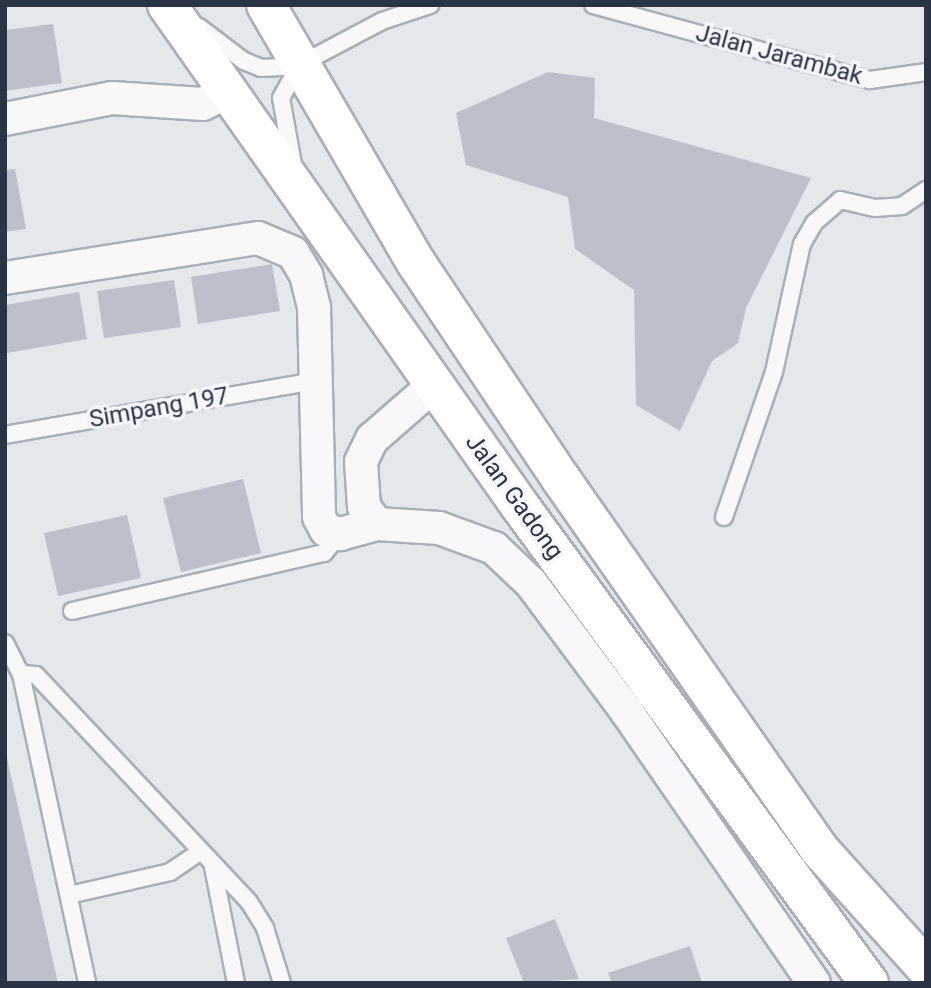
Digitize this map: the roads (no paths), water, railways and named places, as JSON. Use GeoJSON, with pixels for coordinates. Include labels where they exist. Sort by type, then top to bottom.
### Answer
{"type":"FeatureCollection","features":[{"type":"Feature","properties":{"kind":"main road","name":"Jalan Gadong"},"geometry":{"type":"LineString","coordinates":[[169,5],[227,92],[434,385],[869,983]]}},
{"type":"Feature","properties":{"kind":"main road","name":"Jalan Gadong"},"geometry":{"type":"LineString","coordinates":[[266,5],[299,65],[476,354],[819,849],[926,968]]}},
{"type":"Feature","properties":{"kind":"main road"},"geometry":{"type":"LineString","coordinates":[[434,385],[476,354]]}},
{"type":"Feature","properties":{"kind":"street"},"geometry":{"type":"LineString","coordinates":[[5,119],[111,98],[204,104],[227,92]]}},
{"type":"Feature","properties":{"kind":"street"},"geometry":{"type":"LineString","coordinates":[[5,278],[258,238],[276,242],[293,253],[306,275],[314,308],[313,381],[319,517],[326,530],[340,534],[377,524],[439,528],[466,535],[494,548],[531,583],[627,712],[814,983]]}},
{"type":"Feature","properties":{"kind":"street"},"geometry":{"type":"LineString","coordinates":[[377,524],[364,507],[361,462],[372,439],[434,385]]}},
{"type":"Feature","properties":{"kind":"lane"},"geometry":{"type":"LineString","coordinates":[[169,5],[244,61],[261,68],[299,65],[382,21],[430,5]]}},
{"type":"Feature","properties":{"kind":"lane","name":"Jalan Jarambak"},"geometry":{"type":"LineString","coordinates":[[593,5],[870,80],[926,72]]}},
{"type":"Feature","properties":{"kind":"lane"},"geometry":{"type":"LineString","coordinates":[[299,65],[281,98],[303,200]]}},
{"type":"Feature","properties":{"kind":"lane"},"geometry":{"type":"LineString","coordinates":[[723,517],[774,372],[802,244],[814,223],[840,200],[875,208],[902,206],[926,190]]}},
{"type":"Feature","properties":{"kind":"lane","name":"Simpang 197"},"geometry":{"type":"LineString","coordinates":[[5,435],[313,381]]}},
{"type":"Feature","properties":{"kind":"lane"},"geometry":{"type":"LineString","coordinates":[[72,611],[324,552],[340,534]]}},
{"type":"Feature","properties":{"kind":"lane"},"geometry":{"type":"LineString","coordinates":[[5,643],[21,674],[87,983]]}},
{"type":"Feature","properties":{"kind":"lane"},"geometry":{"type":"LineString","coordinates":[[21,674],[36,675],[258,914],[282,983]]}},
{"type":"Feature","properties":{"kind":"lane"},"geometry":{"type":"LineString","coordinates":[[69,895],[170,872],[200,852]]}},
{"type":"Feature","properties":{"kind":"lane"},"geometry":{"type":"LineString","coordinates":[[213,867],[236,983]]}}]}
